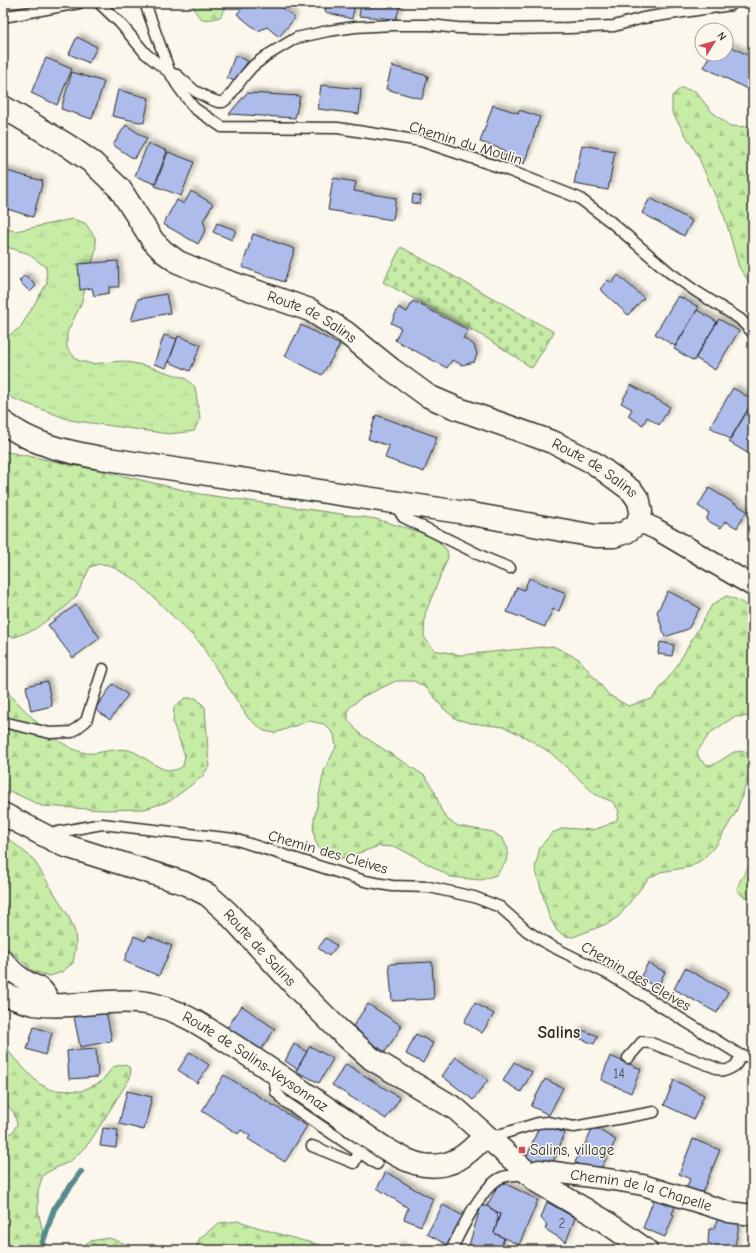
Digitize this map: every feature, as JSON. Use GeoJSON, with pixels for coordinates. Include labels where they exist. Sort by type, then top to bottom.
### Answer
{"type":"FeatureCollection","features":[{"type":"Feature","properties":{"kind":"street","name":"Route de Salins"},"geometry":{"type":"LineString","coordinates":[[3,107],[85,156],[102,171],[120,189],[148,236],[170,257],[178,262],[203,272],[310,310],[345,332],[391,369],[428,396],[456,408],[554,443],[594,463],[636,496],[642,512],[638,522],[633,528],[622,534],[595,536],[490,517],[121,462],[72,453],[41,444],[27,438],[3,422]]}},
{"type":"Feature","properties":{"kind":"street"},"geometry":{"type":"LineString","coordinates":[[638,522],[656,529],[753,586]]}},
{"type":"Feature","properties":{"kind":"street","name":"Route de Salins"},"geometry":{"type":"LineString","coordinates":[[3,814],[63,845],[184,883],[208,895],[227,912],[299,990],[360,1048],[385,1067],[456,1108],[528,1174],[545,1187],[569,1199],[603,1220],[646,1250]]}},
{"type":"Feature","properties":{"kind":"street"},"geometry":{"type":"LineString","coordinates":[[3,960],[18,976],[27,982],[41,987],[51,1005]]}},
{"type":"Feature","properties":{"kind":"street","name":"Route de Salins-Veysonnaz"},"geometry":{"type":"LineString","coordinates":[[3,994],[34,1004],[51,1005],[123,1001],[148,1003],[176,1012],[196,1022],[274,1072],[386,1148],[414,1163],[432,1165],[450,1163],[488,1138]]}},
{"type":"Feature","properties":{"kind":"street","name":"Chemin de la Chapelle"},"geometry":{"type":"LineString","coordinates":[[528,1174],[538,1170],[636,1184],[729,1212],[753,1215]]}},
{"type":"Feature","properties":{"kind":"lane"},"geometry":{"type":"LineString","coordinates":[[3,17],[79,3]]}},
{"type":"Feature","properties":{"kind":"lane"},"geometry":{"type":"LineString","coordinates":[[99,3],[120,23],[146,54],[170,73],[177,75],[195,91],[218,102],[223,102],[232,94],[253,66],[266,56],[296,38],[328,31],[355,27],[393,25],[430,25],[458,28],[497,29],[614,26],[643,18],[731,5]]}},
{"type":"Feature","properties":{"kind":"lane","name":"Chemin du Moulin"},"geometry":{"type":"LineString","coordinates":[[146,3],[170,73],[177,85],[194,108],[222,127],[338,128],[421,141],[505,169],[579,198],[611,222],[669,272],[694,290],[740,319],[753,333]]}},
{"type":"Feature","properties":{"kind":"lane"},"geometry":{"type":"LineString","coordinates":[[395,503],[403,517],[490,560],[510,568]]}},
{"type":"Feature","properties":{"kind":"lane"},"geometry":{"type":"LineString","coordinates":[[3,722],[50,733],[72,732],[86,721],[103,669]]}},
{"type":"Feature","properties":{"kind":"lane","name":"Chemin des Cleives"},"geometry":{"type":"LineString","coordinates":[[43,835],[102,824],[234,840],[365,881],[392,886],[429,887],[474,897],[500,906],[527,931],[551,946],[610,975],[740,1055],[753,1058]]}},
{"type":"Feature","properties":{"kind":"lane"},"geometry":{"type":"LineString","coordinates":[[628,1058],[642,1042],[651,1043],[724,1071],[734,1068],[740,1055]]}},
{"type":"Feature","properties":{"kind":"lane"},"geometry":{"type":"LineString","coordinates":[[274,1072],[276,1092],[284,1100],[377,1164]]}},
{"type":"Feature","properties":{"kind":"lane"},"geometry":{"type":"LineString","coordinates":[[488,1138],[538,1123],[547,1122],[574,1127],[654,1112]]}},
{"type":"Feature","properties":{"kind":"lane"},"geometry":{"type":"LineString","coordinates":[[312,1146],[354,1163],[359,1152]]}},
{"type":"Feature","properties":{"kind":"lane"},"geometry":{"type":"LineString","coordinates":[[451,1250],[481,1196],[493,1184],[502,1177],[528,1174]]}},
{"type":"Feature","properties":{"kind":"green space"},"geometry":{"type":"Polygon","coordinates":[[[192,3],[225,3],[226,8],[220,17],[205,20],[199,17],[192,3]]]}},
{"type":"Feature","properties":{"kind":"green space"},"geometry":{"type":"Polygon","coordinates":[[[681,88],[695,91],[711,111],[730,126],[748,127],[753,123],[753,288],[739,267],[725,218],[697,154],[672,112],[672,96],[681,88]]]}},
{"type":"Feature","properties":{"kind":"green space"},"geometry":{"type":"Polygon","coordinates":[[[72,219],[85,223],[95,237],[96,249],[81,304],[67,333],[67,348],[77,360],[92,364],[122,361],[147,366],[185,378],[195,387],[200,418],[194,431],[169,434],[70,420],[12,398],[3,389],[3,338],[20,328],[47,283],[46,267],[27,253],[3,246],[3,228],[16,231],[72,219]]]}},
{"type":"Feature","properties":{"kind":"green space"},"geometry":{"type":"Polygon","coordinates":[[[401,247],[554,332],[532,368],[490,340],[383,282],[401,247]]]}},
{"type":"Feature","properties":{"kind":"green space"},"geometry":{"type":"Polygon","coordinates":[[[3,451],[103,471],[200,494],[376,519],[433,536],[447,550],[448,557],[425,614],[424,637],[434,650],[461,655],[553,646],[579,659],[609,695],[628,706],[652,699],[675,669],[712,605],[726,596],[738,600],[749,608],[753,616],[753,716],[734,717],[710,733],[697,752],[700,760],[708,765],[715,764],[734,752],[745,751],[751,758],[752,768],[736,812],[717,844],[703,859],[690,867],[660,872],[648,879],[619,916],[609,923],[573,937],[565,936],[557,931],[549,916],[535,868],[540,847],[552,833],[564,828],[592,830],[605,826],[617,820],[619,811],[613,802],[596,795],[551,753],[525,737],[504,727],[471,723],[456,719],[443,708],[428,689],[414,681],[396,681],[362,697],[348,709],[348,720],[360,734],[425,776],[435,792],[441,810],[448,820],[458,826],[493,832],[503,839],[508,849],[506,862],[496,875],[481,880],[451,877],[396,847],[379,846],[347,857],[336,859],[322,853],[315,841],[313,825],[324,771],[336,747],[334,734],[324,724],[309,721],[275,733],[264,731],[248,718],[200,643],[136,580],[109,565],[99,564],[90,567],[77,595],[65,607],[35,629],[15,637],[3,636],[3,451]]]}},
{"type":"Feature","properties":{"kind":"green space"},"geometry":{"type":"Polygon","coordinates":[[[3,688],[41,726],[63,743],[74,749],[86,753],[118,749],[128,750],[140,755],[163,769],[169,770],[176,770],[183,766],[185,756],[173,723],[174,707],[185,698],[196,698],[205,707],[209,766],[203,776],[170,801],[145,809],[105,810],[42,806],[3,788],[3,688]]]}},
{"type":"Feature","properties":{"kind":"green space"},"geometry":{"type":"Polygon","coordinates":[[[3,834],[33,859],[68,915],[75,932],[76,946],[73,963],[62,972],[50,976],[33,971],[3,944],[3,834]]]}},
{"type":"Feature","properties":{"kind":"green space"},"geometry":{"type":"Polygon","coordinates":[[[753,858],[753,899],[744,896],[737,889],[753,858]]]}},
{"type":"Feature","properties":{"kind":"green space"},"geometry":{"type":"Polygon","coordinates":[[[3,1043],[13,1057],[38,1083],[51,1090],[81,1091],[101,1082],[113,1067],[125,1064],[131,1069],[130,1078],[89,1143],[71,1161],[43,1175],[38,1191],[38,1211],[47,1250],[3,1250],[3,1132],[6,1135],[13,1132],[17,1124],[14,1113],[3,1100],[3,1043]]]}},
{"type":"Feature","properties":{"kind":"green space"},"geometry":{"type":"Polygon","coordinates":[[[239,1221],[300,1240],[352,1250],[195,1250],[200,1238],[219,1223],[239,1221]]]}},
{"type":"Feature","properties":{"kind":"green space"},"geometry":{"type":"Polygon","coordinates":[[[109,1238],[142,1250],[76,1250],[90,1241],[109,1238]]]}},
{"type":"Feature","properties":{"kind":"building"},"geometry":{"type":"Polygon","coordinates":[[[246,3],[276,3],[295,18],[279,37],[267,27],[258,31],[237,14],[246,3]]]}},
{"type":"Feature","properties":{"kind":"building"},"geometry":{"type":"Polygon","coordinates":[[[327,3],[355,3],[352,19],[325,12],[327,3]]]}},
{"type":"Feature","properties":{"kind":"building"},"geometry":{"type":"Polygon","coordinates":[[[361,3],[401,3],[396,19],[359,16],[361,3]]]}},
{"type":"Feature","properties":{"kind":"building"},"geometry":{"type":"Polygon","coordinates":[[[77,37],[97,47],[89,63],[69,54],[77,37]]]}},
{"type":"Feature","properties":{"kind":"building"},"geometry":{"type":"Polygon","coordinates":[[[734,48],[753,58],[753,92],[704,67],[706,62],[734,62],[734,48]]]}},
{"type":"Feature","properties":{"kind":"building"},"geometry":{"type":"Polygon","coordinates":[[[235,55],[248,61],[235,81],[227,78],[235,55]]]}},
{"type":"Feature","properties":{"kind":"building"},"geometry":{"type":"Polygon","coordinates":[[[46,58],[72,69],[57,105],[31,93],[46,58]]]}},
{"type":"Feature","properties":{"kind":"building"},"geometry":{"type":"Polygon","coordinates":[[[392,66],[428,76],[422,99],[386,89],[392,66]]]}},
{"type":"Feature","properties":{"kind":"building"},"geometry":{"type":"Polygon","coordinates":[[[72,72],[104,82],[92,119],[61,109],[72,72]]]}},
{"type":"Feature","properties":{"kind":"building"},"geometry":{"type":"Polygon","coordinates":[[[321,85],[361,89],[359,114],[318,109],[321,85]]]}},
{"type":"Feature","properties":{"kind":"building"},"geometry":{"type":"Polygon","coordinates":[[[118,90],[149,98],[144,123],[112,116],[118,90]]]}},
{"type":"Feature","properties":{"kind":"building"},"geometry":{"type":"Polygon","coordinates":[[[247,93],[300,96],[295,118],[229,114],[247,93]]]}},
{"type":"Feature","properties":{"kind":"building"},"geometry":{"type":"Polygon","coordinates":[[[493,105],[518,113],[519,110],[540,117],[524,164],[503,156],[505,150],[480,142],[493,105]]]}},
{"type":"Feature","properties":{"kind":"building"},"geometry":{"type":"Polygon","coordinates":[[[126,125],[147,139],[134,159],[113,145],[126,125]]]}},
{"type":"Feature","properties":{"kind":"building"},"geometry":{"type":"Polygon","coordinates":[[[148,143],[167,151],[155,184],[135,176],[148,143]]]}},
{"type":"Feature","properties":{"kind":"building"},"geometry":{"type":"Polygon","coordinates":[[[582,145],[615,151],[608,190],[574,184],[582,145]]]}},
{"type":"Feature","properties":{"kind":"building"},"geometry":{"type":"Polygon","coordinates":[[[168,152],[194,162],[181,196],[155,186],[168,152]]]}},
{"type":"Feature","properties":{"kind":"building"},"geometry":{"type":"Polygon","coordinates":[[[3,170],[43,181],[33,217],[7,209],[8,206],[3,205],[3,170]]]}},
{"type":"Feature","properties":{"kind":"building"},"geometry":{"type":"Polygon","coordinates":[[[333,178],[356,182],[354,191],[396,198],[393,220],[328,210],[333,178]]]}},
{"type":"Feature","properties":{"kind":"building"},"geometry":{"type":"Polygon","coordinates":[[[191,191],[213,204],[203,221],[206,229],[198,244],[163,224],[177,200],[184,204],[191,191]]]}},
{"type":"Feature","properties":{"kind":"building"},"geometry":{"type":"Polygon","coordinates":[[[413,194],[421,196],[420,204],[412,203],[413,194]]]}},
{"type":"Feature","properties":{"kind":"building"},"geometry":{"type":"Polygon","coordinates":[[[650,198],[692,221],[684,236],[642,213],[650,198]]]}},
{"type":"Feature","properties":{"kind":"building"},"geometry":{"type":"Polygon","coordinates":[[[217,223],[236,230],[232,240],[213,232],[217,223]]]}},
{"type":"Feature","properties":{"kind":"building"},"geometry":{"type":"Polygon","coordinates":[[[253,234],[295,249],[284,282],[242,267],[253,234]]]}},
{"type":"Feature","properties":{"kind":"building"},"geometry":{"type":"Polygon","coordinates":[[[118,261],[119,287],[109,287],[109,293],[94,296],[92,288],[80,290],[78,264],[118,261]]]}},
{"type":"Feature","properties":{"kind":"building"},"geometry":{"type":"Polygon","coordinates":[[[25,275],[36,286],[30,292],[19,281],[25,275]]]}},
{"type":"Feature","properties":{"kind":"building"},"geometry":{"type":"Polygon","coordinates":[[[618,275],[644,298],[628,315],[600,289],[608,280],[612,283],[618,275]]]}},
{"type":"Feature","properties":{"kind":"building"},"geometry":{"type":"Polygon","coordinates":[[[166,294],[170,313],[131,321],[138,299],[166,294]]]}},
{"type":"Feature","properties":{"kind":"building"},"geometry":{"type":"Polygon","coordinates":[[[678,296],[699,307],[675,346],[655,334],[678,296]]]}},
{"type":"Feature","properties":{"kind":"building"},"geometry":{"type":"Polygon","coordinates":[[[413,301],[468,330],[463,338],[474,345],[477,354],[474,362],[462,365],[452,360],[447,368],[395,340],[401,328],[391,323],[399,307],[407,312],[413,301]]]}},
{"type":"Feature","properties":{"kind":"building"},"geometry":{"type":"Polygon","coordinates":[[[697,310],[717,322],[694,361],[674,349],[697,310]]]}},
{"type":"Feature","properties":{"kind":"building"},"geometry":{"type":"Polygon","coordinates":[[[719,319],[739,331],[715,370],[695,358],[719,319]]]}},
{"type":"Feature","properties":{"kind":"building"},"geometry":{"type":"Polygon","coordinates":[[[301,325],[340,345],[322,375],[285,356],[301,325]]]}},
{"type":"Feature","properties":{"kind":"building"},"geometry":{"type":"Polygon","coordinates":[[[164,335],[177,339],[166,368],[154,364],[164,335]]]}},
{"type":"Feature","properties":{"kind":"building"},"geometry":{"type":"Polygon","coordinates":[[[178,336],[201,345],[190,371],[169,362],[178,336]]]}},
{"type":"Feature","properties":{"kind":"building"},"geometry":{"type":"Polygon","coordinates":[[[631,385],[670,407],[659,425],[647,417],[643,425],[628,416],[632,409],[621,403],[631,385]]]}},
{"type":"Feature","properties":{"kind":"building"},"geometry":{"type":"Polygon","coordinates":[[[733,388],[753,401],[730,439],[710,427],[733,388]]]}},
{"type":"Feature","properties":{"kind":"building"},"geometry":{"type":"Polygon","coordinates":[[[752,403],[753,447],[749,454],[729,442],[752,403]]]}},
{"type":"Feature","properties":{"kind":"building"},"geometry":{"type":"Polygon","coordinates":[[[376,415],[437,437],[424,472],[385,458],[389,446],[368,439],[376,415]]]}},
{"type":"Feature","properties":{"kind":"building"},"geometry":{"type":"Polygon","coordinates":[[[709,488],[747,511],[737,528],[725,521],[721,528],[706,520],[709,513],[698,506],[709,488]]]}},
{"type":"Feature","properties":{"kind":"building"},"geometry":{"type":"Polygon","coordinates":[[[529,578],[566,593],[559,611],[553,609],[545,627],[507,612],[517,587],[524,590],[529,578]]]}},
{"type":"Feature","properties":{"kind":"building"},"geometry":{"type":"Polygon","coordinates":[[[668,591],[700,608],[688,629],[665,637],[657,612],[668,591]]]}},
{"type":"Feature","properties":{"kind":"building"},"geometry":{"type":"Polygon","coordinates":[[[76,605],[100,638],[73,658],[48,625],[76,605]]]}},
{"type":"Feature","properties":{"kind":"building"},"geometry":{"type":"Polygon","coordinates":[[[660,642],[674,645],[672,656],[658,654],[660,642]]]}},
{"type":"Feature","properties":{"kind":"building"},"geometry":{"type":"Polygon","coordinates":[[[47,681],[52,706],[31,711],[26,686],[47,681]]]}},
{"type":"Feature","properties":{"kind":"building"},"geometry":{"type":"Polygon","coordinates":[[[113,684],[128,695],[110,720],[95,709],[113,684]]]}},
{"type":"Feature","properties":{"kind":"building"},"geometry":{"type":"Polygon","coordinates":[[[134,936],[145,941],[148,936],[172,946],[159,976],[124,961],[134,936]]]}},
{"type":"Feature","properties":{"kind":"building"},"geometry":{"type":"Polygon","coordinates":[[[326,938],[337,946],[329,956],[318,948],[326,938]]]}},
{"type":"Feature","properties":{"kind":"building"},"geometry":{"type":"Polygon","coordinates":[[[432,962],[434,999],[392,1001],[389,964],[432,962]]]}},
{"type":"Feature","properties":{"kind":"building"},"geometry":{"type":"Polygon","coordinates":[[[648,963],[665,972],[657,988],[640,978],[648,963]]]}},
{"type":"Feature","properties":{"kind":"building"},"geometry":{"type":"Polygon","coordinates":[[[685,968],[728,992],[717,1013],[674,989],[685,968]]]}},
{"type":"Feature","properties":{"kind":"building"},"geometry":{"type":"Polygon","coordinates":[[[475,1003],[494,1014],[482,1033],[464,1022],[475,1003]]]}},
{"type":"Feature","properties":{"kind":"building"},"geometry":{"type":"Polygon","coordinates":[[[368,1004],[402,1026],[385,1052],[351,1029],[368,1004]]]}},
{"type":"Feature","properties":{"kind":"building"},"geometry":{"type":"Polygon","coordinates":[[[242,1006],[275,1029],[260,1051],[227,1028],[242,1006]]]}},
{"type":"Feature","properties":{"kind":"building"},"geometry":{"type":"Polygon","coordinates":[[[106,1011],[112,1041],[80,1047],[74,1017],[106,1011]]]}},
{"type":"Feature","properties":{"kind":"building"},"geometry":{"type":"Polygon","coordinates":[[[34,1027],[52,1033],[45,1055],[27,1049],[34,1027]]]}},
{"type":"Feature","properties":{"kind":"building"},"geometry":{"type":"Polygon","coordinates":[[[579,1029],[598,1036],[594,1044],[576,1037],[579,1029]]]}},
{"type":"Feature","properties":{"kind":"building"},"geometry":{"type":"Polygon","coordinates":[[[416,1034],[433,1043],[423,1063],[406,1054],[416,1034]]]}},
{"type":"Feature","properties":{"kind":"building"},"geometry":{"type":"Polygon","coordinates":[[[294,1044],[307,1052],[297,1069],[285,1061],[294,1044]]]}},
{"type":"Feature","properties":{"kind":"building"},"geometry":{"type":"Polygon","coordinates":[[[310,1046],[333,1059],[319,1083],[296,1071],[310,1046]]]}},
{"type":"Feature","properties":{"kind":"building"},"geometry":{"type":"Polygon","coordinates":[[[96,1049],[98,1077],[69,1079],[67,1051],[96,1049]]]}},
{"type":"Feature","properties":{"kind":"building"},"geometry":{"type":"Polygon","coordinates":[[[190,1052],[209,1065],[197,1083],[178,1070],[190,1052]]]}},
{"type":"Feature","properties":{"kind":"building"},"geometry":{"type":"Polygon","coordinates":[[[610,1056],[641,1069],[631,1093],[601,1080],[610,1056]]]}},
{"type":"Feature","properties":{"kind":"building"},"geometry":{"type":"Polygon","coordinates":[[[456,1057],[488,1080],[473,1100],[442,1076],[456,1057]]]}},
{"type":"Feature","properties":{"kind":"building"},"geometry":{"type":"Polygon","coordinates":[[[514,1062],[532,1072],[521,1092],[503,1081],[514,1062]]]}},
{"type":"Feature","properties":{"kind":"building"},"geometry":{"type":"Polygon","coordinates":[[[346,1064],[400,1098],[386,1119],[332,1085],[346,1064]]]}},
{"type":"Feature","properties":{"kind":"building"},"geometry":{"type":"Polygon","coordinates":[[[224,1075],[307,1126],[285,1162],[248,1139],[250,1136],[241,1130],[238,1134],[202,1111],[224,1075]]]}},
{"type":"Feature","properties":{"kind":"building"},"geometry":{"type":"Polygon","coordinates":[[[545,1079],[563,1088],[549,1115],[531,1106],[545,1079]]]}},
{"type":"Feature","properties":{"kind":"building"},"geometry":{"type":"Polygon","coordinates":[[[674,1080],[704,1095],[694,1119],[664,1105],[674,1080]]]}},
{"type":"Feature","properties":{"kind":"building"},"geometry":{"type":"Polygon","coordinates":[[[127,1091],[152,1097],[144,1130],[119,1124],[127,1091]]]}},
{"type":"Feature","properties":{"kind":"building"},"geometry":{"type":"Polygon","coordinates":[[[540,1124],[565,1133],[550,1169],[526,1159],[540,1124]]]}},
{"type":"Feature","properties":{"kind":"building"},"geometry":{"type":"Polygon","coordinates":[[[594,1127],[616,1140],[598,1174],[575,1162],[594,1127]]]}},
{"type":"Feature","properties":{"kind":"building"},"geometry":{"type":"Polygon","coordinates":[[[103,1128],[118,1130],[116,1148],[100,1146],[103,1128]]]}},
{"type":"Feature","properties":{"kind":"building"},"geometry":{"type":"Polygon","coordinates":[[[693,1139],[720,1150],[699,1200],[684,1194],[690,1179],[679,1174],[693,1139]]]}},
{"type":"Feature","properties":{"kind":"building"},"geometry":{"type":"Polygon","coordinates":[[[386,1172],[433,1199],[421,1226],[404,1219],[408,1208],[377,1188],[386,1172]]]}},
{"type":"Feature","properties":{"kind":"building"},"geometry":{"type":"Polygon","coordinates":[[[500,1181],[538,1200],[519,1245],[494,1233],[500,1214],[487,1206],[500,1181]]]}},
{"type":"Feature","properties":{"kind":"building"},"geometry":{"type":"Polygon","coordinates":[[[657,1191],[678,1199],[672,1214],[674,1215],[665,1237],[643,1228],[657,1191]]]}},
{"type":"Feature","properties":{"kind":"building"},"geometry":{"type":"Polygon","coordinates":[[[547,1202],[575,1218],[566,1242],[545,1229],[547,1225],[541,1218],[547,1202]]]}},
{"type":"Feature","properties":{"kind":"building"},"geometry":{"type":"Polygon","coordinates":[[[443,1205],[465,1217],[449,1246],[427,1234],[443,1205]]]}},
{"type":"Feature","properties":{"kind":"building"},"geometry":{"type":"Polygon","coordinates":[[[481,1206],[487,1206],[500,1214],[494,1233],[504,1238],[500,1250],[490,1250],[469,1245],[481,1206]]]}},
{"type":"Feature","properties":{"kind":"building"},"geometry":{"type":"Polygon","coordinates":[[[719,1215],[740,1221],[734,1250],[711,1250],[711,1244],[708,1243],[709,1229],[714,1229],[719,1215]]]}},
{"type":"Feature","properties":{"kind":"building"},"geometry":{"type":"Polygon","coordinates":[[[399,1245],[406,1250],[396,1250],[399,1245]]]}},
{"type":"Feature","properties":{"kind":"waterway"},"geometry":{"type":"LineString","coordinates":[[40,1250],[54,1209],[81,1172]]}},
{"type":"Feature","properties":{"kind":"place","name":"Salins, village"},"geometry":{"type":"Point","coordinates":[522,1150]}},
{"type":"Feature","properties":{"kind":"district","name":"Salins"},"geometry":{"type":"Point","coordinates":[559,1032]}}]}
